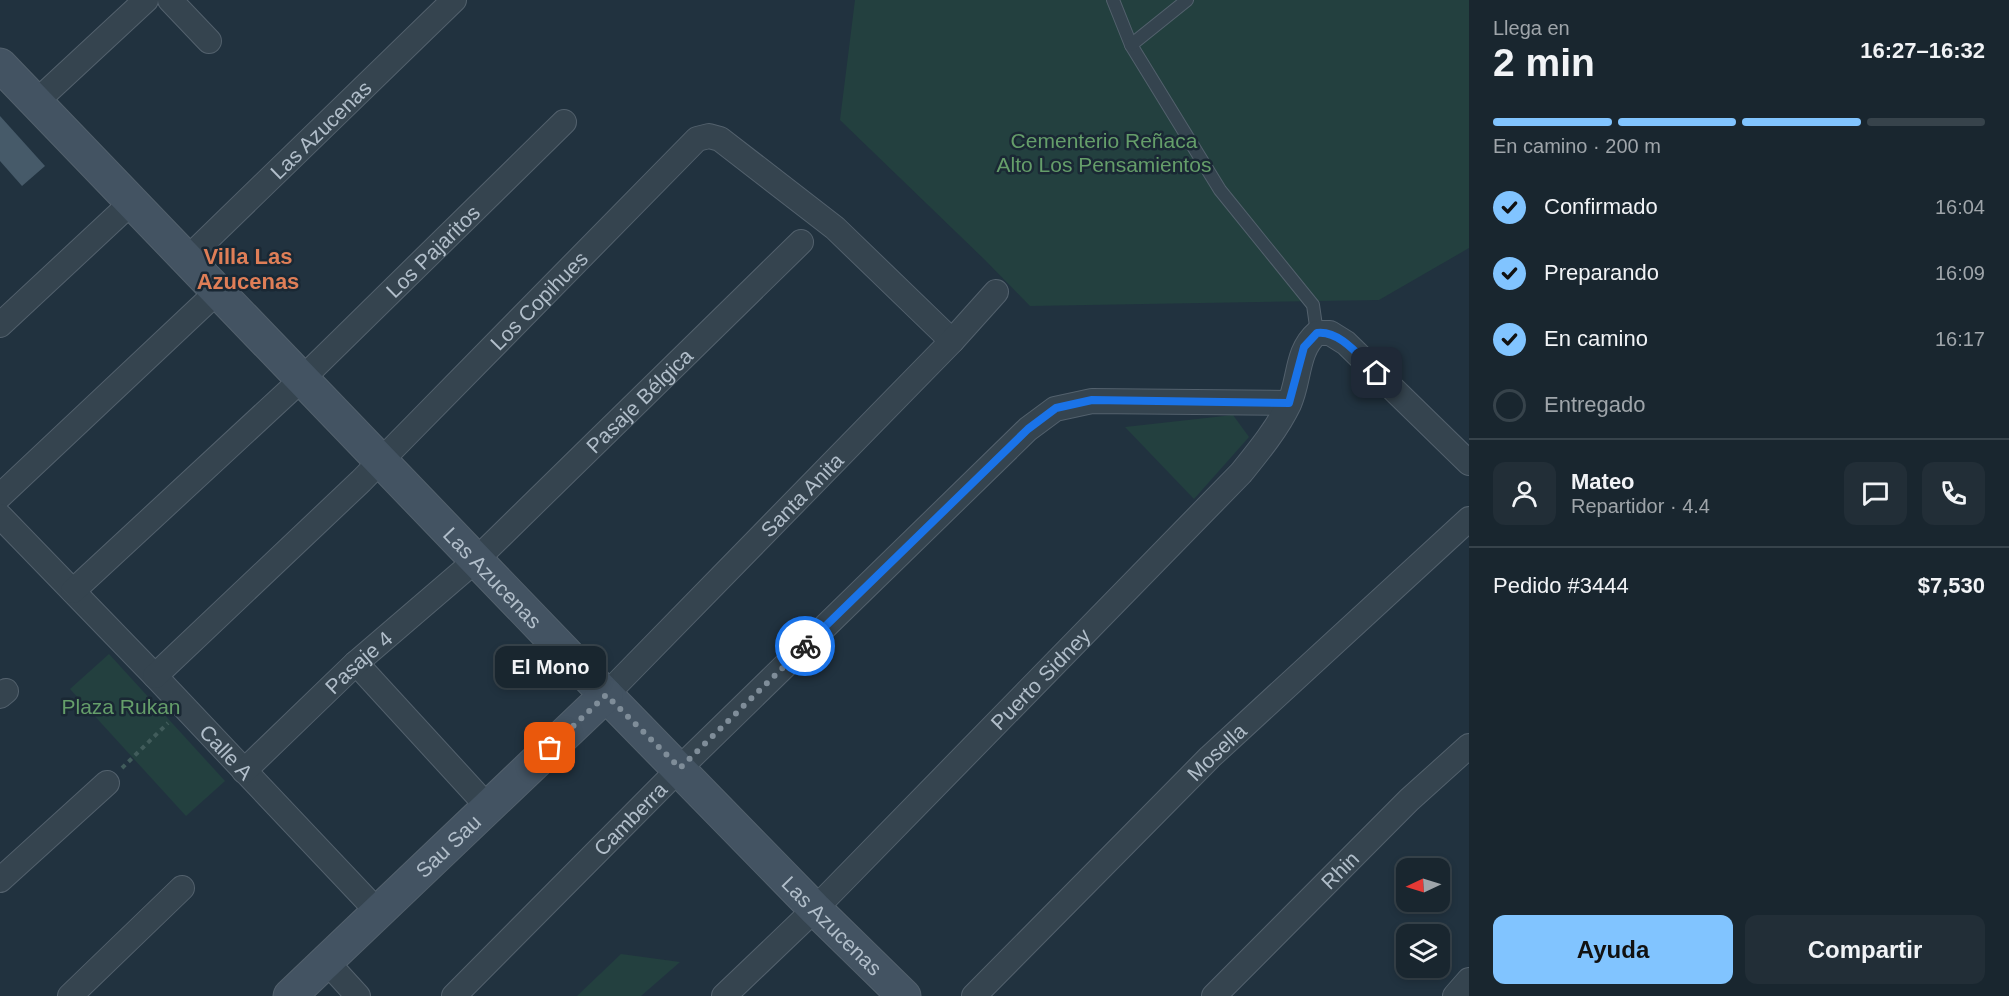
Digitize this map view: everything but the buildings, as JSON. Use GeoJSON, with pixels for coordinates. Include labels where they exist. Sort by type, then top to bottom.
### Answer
{"type":"FeatureCollection","features":[{"type":"Feature","properties":{"kind":"street"},"geometry":{"type":"LineString","coordinates":[[36,102],[146,0]]}},
{"type":"Feature","properties":{"kind":"street"},"geometry":{"type":"LineString","coordinates":[[170,0],[209,41]]}},
{"type":"Feature","properties":{"kind":"street","name":"Las Azucenas"},"geometry":{"type":"LineString","coordinates":[[187,259],[454,0]]}},
{"type":"Feature","properties":{"kind":"street","name":"Las Azucenas"},"geometry":{"type":"LineString","coordinates":[[0,65],[606,695],[680,768],[815,909],[904,996]]}},
{"type":"Feature","properties":{"kind":"street","name":"Los Pajaritos"},"geometry":{"type":"LineString","coordinates":[[73,591],[302,379],[564,122]]}},
{"type":"Feature","properties":{"kind":"street","name":"Los Copihues"},"geometry":{"type":"LineString","coordinates":[[155,676],[380,460],[697,139],[710,136],[720,139],[836,228],[952,341]]}},
{"type":"Feature","properties":{"kind":"street"},"geometry":{"type":"LineString","coordinates":[[0,325],[132,202]]}},
{"type":"Feature","properties":{"kind":"street","name":"Pasaje Bélgica"},"geometry":{"type":"LineString","coordinates":[[476,560],[801,242]]}},
{"type":"Feature","properties":{"kind":"street"},"geometry":{"type":"LineString","coordinates":[[0,496],[218,291]]}},
{"type":"Feature","properties":{"kind":"street","name":"Santa Anita"},"geometry":{"type":"LineString","coordinates":[[606,695],[952,341],[996,292]]}},
{"type":"Feature","properties":{"kind":"street"},"geometry":{"type":"LineString","coordinates":[[1317,333],[1330,333],[1346,344],[1469,463]]}},
{"type":"Feature","properties":{"kind":"street","name":"Puerto Sidney"},"geometry":{"type":"LineString","coordinates":[[724,996],[815,909],[1241,473],[1264,444],[1289,403],[1304,347],[1317,333]]}},
{"type":"Feature","properties":{"kind":"street","name":"Camberra"},"geometry":{"type":"LineString","coordinates":[[454,996],[680,768],[1028,429],[1056,408],[1092,400],[1289,403]]}},
{"type":"Feature","properties":{"kind":"street","name":"Calle A"},"geometry":{"type":"LineString","coordinates":[[0,516],[378,912]]}},
{"type":"Feature","properties":{"kind":"street","name":"Mosella"},"geometry":{"type":"LineString","coordinates":[[975,996],[1210,757],[1469,519]]}},
{"type":"Feature","properties":{"kind":"street","name":"Pasaje 4"},"geometry":{"type":"LineString","coordinates":[[244,771],[356,663],[476,560]]}},
{"type":"Feature","properties":{"kind":"street"},"geometry":{"type":"LineString","coordinates":[[356,663],[488,807]]}},
{"type":"Feature","properties":{"kind":"street","name":"Sau Sau"},"geometry":{"type":"LineString","coordinates":[[290,996],[606,695]]}},
{"type":"Feature","properties":{"kind":"street","name":"Rhin"},"geometry":{"type":"LineString","coordinates":[[1214,996],[1409,800],[1469,746]]}},
{"type":"Feature","properties":{"kind":"street"},"geometry":{"type":"LineString","coordinates":[[0,880],[107,783]]}},
{"type":"Feature","properties":{"kind":"street"},"geometry":{"type":"LineString","coordinates":[[70,996],[182,888]]}},
{"type":"Feature","properties":{"kind":"street"},"geometry":{"type":"LineString","coordinates":[[326,961],[358,996]]}},
{"type":"Feature","properties":{"kind":"street"},"geometry":{"type":"LineString","coordinates":[[1455,996],[1469,980]]}},
{"type":"Feature","properties":{"kind":"lane"},"geometry":{"type":"LineString","coordinates":[[1113,0],[1131,45],[1220,190],[1313,305],[1317,333]]}},
{"type":"Feature","properties":{"kind":"lane"},"geometry":{"type":"LineString","coordinates":[[1131,45],[1187,0]]}},
{"type":"Feature","properties":{"kind":"path"},"geometry":{"type":"LineString","coordinates":[[107,783],[184,707]]}},
{"type":"Feature","properties":{"kind":"green space","name":"Cementerio Reñaca Alto Los Pensamientos"},"geometry":{"type":"Polygon","coordinates":[[[855,0],[1469,0],[1469,248],[1379,300],[1030,306],[840,120],[855,0]]]}},
{"type":"Feature","properties":{"kind":"green space"},"geometry":{"type":"Polygon","coordinates":[[[1233,415],[1249,437],[1194,499],[1125,427],[1233,415]]]}},
{"type":"Feature","properties":{"kind":"green space","name":"Plaza Rukan"},"geometry":{"type":"Polygon","coordinates":[[[109,654],[225,781],[186,816],[70,689],[109,654]]]}},
{"type":"Feature","properties":{"kind":"green space"},"geometry":{"type":"Polygon","coordinates":[[[621,954],[680,962],[641,996],[577,996],[621,954]]]}},
{"type":"Feature","properties":{"kind":"way so far"},"geometry":{"type":"LineString","coordinates":[[550,748],[606,695],[680,768],[805,646]]}},
{"type":"Feature","properties":{"kind":"place","name":"El Mono"},"geometry":{"type":"Point","coordinates":[550,748]}},
{"type":"Feature","properties":{"kind":"district","name":"Villa Las Azucenas"},"geometry":{"type":"Point","coordinates":[248,268]}},
{"type":"Feature","properties":{"kind":"route"},"geometry":{"type":"LineString","coordinates":[[805,646],[1028,429],[1056,408],[1092,400],[1289,403],[1304,347],[1317,333],[1323,332],[1330,333],[1346,344],[1377,373]]}}]}
